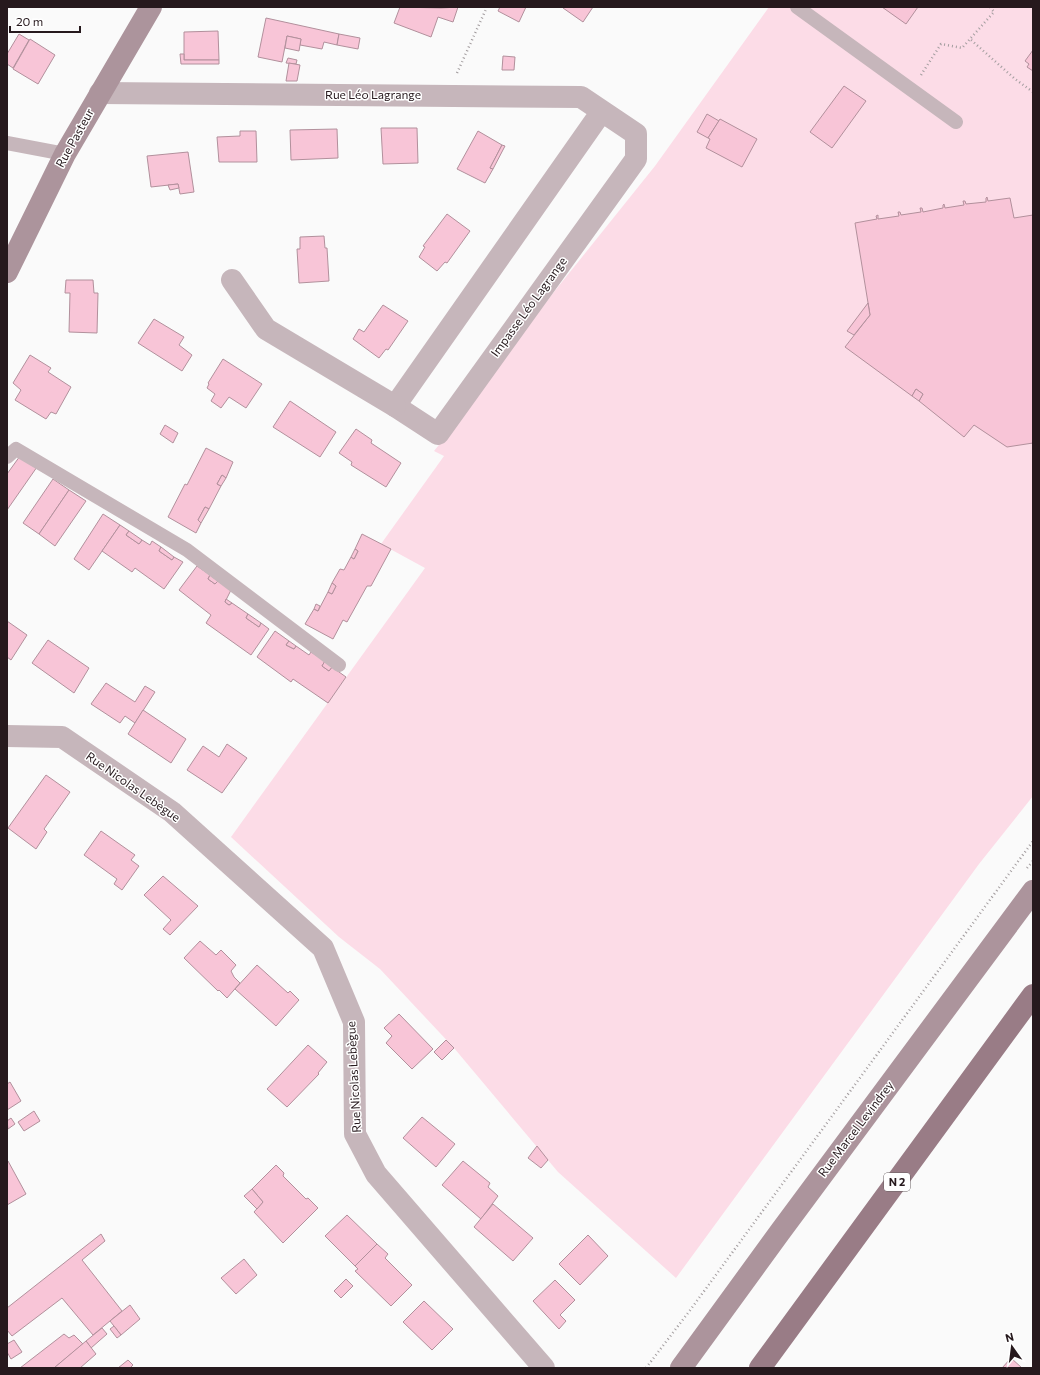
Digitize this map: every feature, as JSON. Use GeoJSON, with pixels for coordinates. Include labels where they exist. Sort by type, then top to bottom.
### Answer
{"type":"FeatureCollection","features":[{"type":"Feature","properties":{"kind":"main road","name":"N 2"},"geometry":{"type":"LineString","coordinates":[[760,1368],[1033,995]]}},
{"type":"Feature","properties":{"kind":"street","name":"Rue Pasteur"},"geometry":{"type":"LineString","coordinates":[[7,272],[65,154],[151,7]]}},
{"type":"Feature","properties":{"kind":"street","name":"Rue Léo Lagrange"},"geometry":{"type":"LineString","coordinates":[[100,93],[581,97],[636,134]]}},
{"type":"Feature","properties":{"kind":"street"},"geometry":{"type":"LineString","coordinates":[[395,406],[602,111]]}},
{"type":"Feature","properties":{"kind":"street","name":"Impasse Léo Lagrange"},"geometry":{"type":"LineString","coordinates":[[232,280],[266,328],[395,406],[438,434],[636,159],[636,134]]}},
{"type":"Feature","properties":{"kind":"street","name":"Rue Nicolas Lebègue"},"geometry":{"type":"LineString","coordinates":[[7,736],[62,737],[172,812],[322,948],[354,1022],[355,1134],[376,1174],[544,1368]]}},
{"type":"Feature","properties":{"kind":"street","name":"Rue Marcel Levindrey"},"geometry":{"type":"LineString","coordinates":[[681,1368],[784,1226],[1033,891]]}},
{"type":"Feature","properties":{"kind":"lane"},"geometry":{"type":"LineString","coordinates":[[797,7],[956,122]]}},
{"type":"Feature","properties":{"kind":"lane"},"geometry":{"type":"LineString","coordinates":[[7,143],[65,154]]}},
{"type":"Feature","properties":{"kind":"lane"},"geometry":{"type":"LineString","coordinates":[[7,458],[16,449],[187,550],[339,665]]}},
{"type":"Feature","properties":{"kind":"path"},"geometry":{"type":"LineString","coordinates":[[447,96],[487,7]]}},
{"type":"Feature","properties":{"kind":"path"},"geometry":{"type":"LineString","coordinates":[[911,89],[941,44],[962,48],[994,12],[990,7]]}},
{"type":"Feature","properties":{"kind":"path"},"geometry":{"type":"LineString","coordinates":[[970,39],[1014,79],[1033,92]]}},
{"type":"Feature","properties":{"kind":"path"},"geometry":{"type":"LineString","coordinates":[[646,1368],[691,1309],[1033,841]]}},
{"type":"Feature","properties":{"kind":"shaded area"},"geometry":{"type":"Polygon","coordinates":[[[769,7],[1033,7],[1033,796],[979,864],[676,1278],[558,1172],[454,1048],[380,969],[339,937],[231,837],[425,568],[381,544],[444,456],[434,451],[468,409],[469,398],[655,166],[769,7]]]}},
{"type":"Feature","properties":{"kind":"building"},"geometry":{"type":"Polygon","coordinates":[[[400,7],[458,7],[453,22],[438,17],[431,37],[394,23],[400,7]]]}},
{"type":"Feature","properties":{"kind":"building"},"geometry":{"type":"Polygon","coordinates":[[[500,7],[526,7],[519,22],[498,11],[500,7]]]}},
{"type":"Feature","properties":{"kind":"building"},"geometry":{"type":"Polygon","coordinates":[[[563,7],[593,7],[583,22],[563,7]]]}},
{"type":"Feature","properties":{"kind":"building"},"geometry":{"type":"Polygon","coordinates":[[[882,7],[918,7],[906,24],[882,7]]]}},
{"type":"Feature","properties":{"kind":"building"},"geometry":{"type":"Polygon","coordinates":[[[266,18],[339,34],[337,45],[324,42],[322,49],[300,45],[301,39],[287,36],[282,62],[258,57],[266,18]]]}},
{"type":"Feature","properties":{"kind":"building"},"geometry":{"type":"Polygon","coordinates":[[[218,31],[219,60],[184,60],[184,32],[218,31]]]}},
{"type":"Feature","properties":{"kind":"building"},"geometry":{"type":"Polygon","coordinates":[[[19,34],[29,40],[13,68],[7,64],[7,54],[19,34]]]}},
{"type":"Feature","properties":{"kind":"building"},"geometry":{"type":"Polygon","coordinates":[[[339,34],[360,38],[358,49],[337,45],[339,34]]]}},
{"type":"Feature","properties":{"kind":"building"},"geometry":{"type":"Polygon","coordinates":[[[287,36],[301,39],[299,51],[285,48],[287,36]]]}},
{"type":"Feature","properties":{"kind":"building"},"geometry":{"type":"Polygon","coordinates":[[[30,39],[55,55],[38,84],[13,69],[30,39]]]}},
{"type":"Feature","properties":{"kind":"building"},"geometry":{"type":"Polygon","coordinates":[[[1033,50],[1033,71],[1027,67],[1029,64],[1025,61],[1033,50]]]}},
{"type":"Feature","properties":{"kind":"building"},"geometry":{"type":"Polygon","coordinates":[[[180,54],[184,54],[184,60],[219,60],[219,64],[181,64],[180,54]]]}},
{"type":"Feature","properties":{"kind":"building"},"geometry":{"type":"Polygon","coordinates":[[[503,56],[515,57],[514,70],[502,70],[503,56]]]}},
{"type":"Feature","properties":{"kind":"building"},"geometry":{"type":"Polygon","coordinates":[[[288,58],[297,60],[296,64],[286,63],[288,58]]]}},
{"type":"Feature","properties":{"kind":"building"},"geometry":{"type":"Polygon","coordinates":[[[289,63],[300,65],[297,81],[286,81],[289,63]]]}},
{"type":"Feature","properties":{"kind":"building"},"geometry":{"type":"Polygon","coordinates":[[[844,86],[866,101],[832,148],[810,132],[844,86]]]}},
{"type":"Feature","properties":{"kind":"building"},"geometry":{"type":"Polygon","coordinates":[[[707,114],[719,121],[708,138],[697,132],[707,114]]]}},
{"type":"Feature","properties":{"kind":"building"},"geometry":{"type":"Polygon","coordinates":[[[720,119],[757,139],[742,167],[706,148],[710,139],[708,138],[720,119]]]}},
{"type":"Feature","properties":{"kind":"building"},"geometry":{"type":"Polygon","coordinates":[[[381,128],[417,128],[418,163],[383,164],[381,128]]]}},
{"type":"Feature","properties":{"kind":"building"},"geometry":{"type":"Polygon","coordinates":[[[337,129],[338,158],[291,160],[290,130],[337,129]]]}},
{"type":"Feature","properties":{"kind":"building"},"geometry":{"type":"Polygon","coordinates":[[[240,131],[256,131],[257,162],[219,162],[217,137],[240,136],[240,131]]]}},
{"type":"Feature","properties":{"kind":"building"},"geometry":{"type":"Polygon","coordinates":[[[478,131],[502,145],[490,168],[493,169],[485,183],[457,169],[478,131]]]}},
{"type":"Feature","properties":{"kind":"building"},"geometry":{"type":"Polygon","coordinates":[[[502,145],[505,146],[493,169],[490,168],[502,145]]]}},
{"type":"Feature","properties":{"kind":"building"},"geometry":{"type":"Polygon","coordinates":[[[188,152],[194,192],[180,194],[178,184],[151,187],[147,156],[188,152]]]}},
{"type":"Feature","properties":{"kind":"building"},"geometry":{"type":"Polygon","coordinates":[[[178,184],[179,188],[170,190],[168,185],[178,184]]]}},
{"type":"Feature","properties":{"kind":"building"},"geometry":{"type":"Polygon","coordinates":[[[987,197],[988,201],[1010,198],[1014,218],[1033,215],[1033,443],[1007,447],[974,425],[964,437],[919,401],[923,394],[916,389],[912,396],[845,347],[870,315],[855,223],[877,219],[876,216],[878,215],[878,219],[899,216],[898,212],[900,212],[901,215],[921,212],[920,208],[922,208],[923,212],[943,208],[944,204],[945,208],[964,205],[963,201],[965,201],[966,204],[986,202],[987,197]]]}},
{"type":"Feature","properties":{"kind":"building"},"geometry":{"type":"Polygon","coordinates":[[[447,214],[470,231],[447,263],[445,262],[437,271],[419,257],[425,247],[423,246],[447,214]]]}},
{"type":"Feature","properties":{"kind":"building"},"geometry":{"type":"Polygon","coordinates":[[[324,236],[325,248],[327,248],[329,281],[299,283],[297,249],[300,249],[300,237],[324,236]]]}},
{"type":"Feature","properties":{"kind":"building"},"geometry":{"type":"Polygon","coordinates":[[[66,280],[93,280],[94,293],[98,293],[97,333],[69,332],[70,293],[65,293],[66,280]]]}},
{"type":"Feature","properties":{"kind":"building"},"geometry":{"type":"Polygon","coordinates":[[[868,303],[870,315],[854,335],[847,331],[868,303]]]}},
{"type":"Feature","properties":{"kind":"building"},"geometry":{"type":"Polygon","coordinates":[[[383,305],[408,321],[388,350],[386,349],[379,358],[353,339],[359,329],[364,332],[383,305]]]}},
{"type":"Feature","properties":{"kind":"building"},"geometry":{"type":"Polygon","coordinates":[[[154,319],[184,337],[179,345],[192,355],[182,371],[138,343],[154,319]]]}},
{"type":"Feature","properties":{"kind":"building"},"geometry":{"type":"Polygon","coordinates":[[[30,355],[51,368],[48,372],[71,387],[56,414],[51,412],[46,419],[15,400],[21,390],[13,383],[30,355]]]}},
{"type":"Feature","properties":{"kind":"building"},"geometry":{"type":"Polygon","coordinates":[[[223,359],[262,384],[246,408],[229,397],[221,408],[211,401],[215,394],[207,388],[208,383],[223,359]]]}},
{"type":"Feature","properties":{"kind":"building"},"geometry":{"type":"Polygon","coordinates":[[[916,389],[923,394],[919,401],[912,396],[916,389]]]}},
{"type":"Feature","properties":{"kind":"building"},"geometry":{"type":"Polygon","coordinates":[[[290,401],[336,432],[320,457],[273,427],[290,401]]]}},
{"type":"Feature","properties":{"kind":"building"},"geometry":{"type":"Polygon","coordinates":[[[165,425],[178,433],[173,443],[160,434],[165,425]]]}},
{"type":"Feature","properties":{"kind":"building"},"geometry":{"type":"Polygon","coordinates":[[[356,429],[372,440],[371,443],[401,463],[386,487],[351,465],[352,462],[339,453],[356,429]]]}},
{"type":"Feature","properties":{"kind":"building"},"geometry":{"type":"Polygon","coordinates":[[[206,448],[233,462],[226,478],[222,475],[217,484],[221,486],[209,509],[205,507],[198,520],[201,523],[196,533],[168,517],[185,484],[187,485],[206,448]]]}},
{"type":"Feature","properties":{"kind":"building"},"geometry":{"type":"Polygon","coordinates":[[[20,456],[37,467],[7,510],[7,474],[20,456]]]}},
{"type":"Feature","properties":{"kind":"building"},"geometry":{"type":"Polygon","coordinates":[[[222,475],[226,478],[221,486],[217,484],[222,475]]]}},
{"type":"Feature","properties":{"kind":"building"},"geometry":{"type":"Polygon","coordinates":[[[53,479],[69,490],[39,534],[23,523],[53,479]]]}},
{"type":"Feature","properties":{"kind":"building"},"geometry":{"type":"Polygon","coordinates":[[[69,490],[86,501],[55,546],[39,534],[69,490]]]}},
{"type":"Feature","properties":{"kind":"building"},"geometry":{"type":"Polygon","coordinates":[[[205,507],[209,509],[201,523],[198,520],[205,507]]]}},
{"type":"Feature","properties":{"kind":"building"},"geometry":{"type":"Polygon","coordinates":[[[103,514],[120,525],[89,570],[74,559],[103,514]]]}},
{"type":"Feature","properties":{"kind":"building"},"geometry":{"type":"Polygon","coordinates":[[[120,525],[129,531],[126,535],[139,544],[142,540],[150,545],[152,541],[161,547],[159,551],[172,560],[174,557],[183,562],[164,589],[135,568],[132,572],[102,551],[120,525]]]}},
{"type":"Feature","properties":{"kind":"building"},"geometry":{"type":"Polygon","coordinates":[[[129,531],[142,540],[139,544],[126,535],[129,531]]]}},
{"type":"Feature","properties":{"kind":"building"},"geometry":{"type":"Polygon","coordinates":[[[362,534],[391,549],[371,586],[367,586],[347,622],[343,620],[333,639],[305,624],[314,609],[318,611],[328,592],[332,594],[336,586],[332,583],[340,569],[344,570],[351,557],[354,559],[358,551],[355,549],[362,534]]]}},
{"type":"Feature","properties":{"kind":"building"},"geometry":{"type":"Polygon","coordinates":[[[161,547],[174,557],[172,560],[159,551],[161,547]]]}},
{"type":"Feature","properties":{"kind":"building"},"geometry":{"type":"Polygon","coordinates":[[[355,549],[358,551],[354,559],[351,557],[355,549]]]}},
{"type":"Feature","properties":{"kind":"building"},"geometry":{"type":"Polygon","coordinates":[[[197,566],[210,575],[208,579],[215,584],[218,581],[231,590],[225,602],[229,605],[232,603],[248,614],[246,618],[259,627],[261,623],[269,629],[251,655],[206,623],[211,615],[179,590],[197,566]]]}},
{"type":"Feature","properties":{"kind":"building"},"geometry":{"type":"Polygon","coordinates":[[[210,575],[218,581],[215,584],[208,579],[210,575]]]}},
{"type":"Feature","properties":{"kind":"building"},"geometry":{"type":"Polygon","coordinates":[[[332,583],[336,586],[332,594],[328,592],[332,583]]]}},
{"type":"Feature","properties":{"kind":"building"},"geometry":{"type":"Polygon","coordinates":[[[226,599],[232,603],[229,605],[225,602],[226,599]]]}},
{"type":"Feature","properties":{"kind":"building"},"geometry":{"type":"Polygon","coordinates":[[[316,604],[320,606],[318,611],[314,609],[316,604]]]}},
{"type":"Feature","properties":{"kind":"building"},"geometry":{"type":"Polygon","coordinates":[[[248,614],[261,623],[259,627],[246,618],[248,614]]]}},
{"type":"Feature","properties":{"kind":"building"},"geometry":{"type":"Polygon","coordinates":[[[7,621],[27,635],[11,660],[7,657],[7,621]]]}},
{"type":"Feature","properties":{"kind":"building"},"geometry":{"type":"Polygon","coordinates":[[[275,631],[289,641],[286,645],[294,649],[296,646],[309,655],[311,652],[325,661],[322,666],[329,671],[332,667],[346,677],[328,703],[293,679],[291,682],[257,657],[275,631]]]}},
{"type":"Feature","properties":{"kind":"building"},"geometry":{"type":"Polygon","coordinates":[[[48,640],[89,668],[74,693],[32,663],[48,640]]]}},
{"type":"Feature","properties":{"kind":"building"},"geometry":{"type":"Polygon","coordinates":[[[289,641],[296,646],[294,649],[286,645],[289,641]]]}},
{"type":"Feature","properties":{"kind":"building"},"geometry":{"type":"Polygon","coordinates":[[[325,661],[332,667],[329,671],[322,666],[325,661]]]}},
{"type":"Feature","properties":{"kind":"building"},"geometry":{"type":"Polygon","coordinates":[[[106,683],[135,702],[145,686],[155,692],[135,723],[125,716],[120,723],[91,704],[106,683]]]}},
{"type":"Feature","properties":{"kind":"building"},"geometry":{"type":"Polygon","coordinates":[[[143,710],[186,739],[171,763],[128,734],[143,710]]]}},
{"type":"Feature","properties":{"kind":"building"},"geometry":{"type":"Polygon","coordinates":[[[227,744],[247,758],[222,793],[187,770],[203,746],[219,757],[227,744]]]}},
{"type":"Feature","properties":{"kind":"building"},"geometry":{"type":"Polygon","coordinates":[[[46,775],[70,792],[44,829],[47,832],[36,849],[8,828],[46,775]]]}},
{"type":"Feature","properties":{"kind":"building"},"geometry":{"type":"Polygon","coordinates":[[[101,831],[135,855],[131,860],[139,866],[122,890],[114,884],[117,879],[84,855],[101,831]]]}},
{"type":"Feature","properties":{"kind":"building"},"geometry":{"type":"Polygon","coordinates":[[[163,876],[198,906],[170,935],[163,929],[171,920],[144,895],[163,876]]]}},
{"type":"Feature","properties":{"kind":"building"},"geometry":{"type":"Polygon","coordinates":[[[200,941],[216,955],[221,950],[236,965],[231,971],[240,983],[227,998],[184,958],[200,941]]]}},
{"type":"Feature","properties":{"kind":"building"},"geometry":{"type":"Polygon","coordinates":[[[257,965],[288,993],[290,991],[299,1000],[276,1026],[235,989],[257,965]]]}},
{"type":"Feature","properties":{"kind":"building"},"geometry":{"type":"Polygon","coordinates":[[[399,1014],[433,1049],[412,1069],[386,1043],[392,1036],[384,1028],[399,1014]]]}},
{"type":"Feature","properties":{"kind":"building"},"geometry":{"type":"Polygon","coordinates":[[[446,1040],[454,1048],[442,1060],[434,1052],[446,1040]]]}},
{"type":"Feature","properties":{"kind":"building"},"geometry":{"type":"Polygon","coordinates":[[[308,1045],[327,1062],[318,1073],[319,1074],[287,1107],[267,1089],[308,1045]]]}},
{"type":"Feature","properties":{"kind":"building"},"geometry":{"type":"Polygon","coordinates":[[[10,1082],[21,1101],[7,1110],[7,1084],[10,1082]]]}},
{"type":"Feature","properties":{"kind":"building"},"geometry":{"type":"Polygon","coordinates":[[[34,1111],[40,1121],[24,1131],[18,1122],[34,1111]]]}},
{"type":"Feature","properties":{"kind":"building"},"geometry":{"type":"Polygon","coordinates":[[[422,1117],[455,1144],[436,1167],[403,1138],[422,1117]]]}},
{"type":"Feature","properties":{"kind":"building"},"geometry":{"type":"Polygon","coordinates":[[[11,1118],[15,1124],[8,1129],[7,1121],[11,1118]]]}},
{"type":"Feature","properties":{"kind":"building"},"geometry":{"type":"Polygon","coordinates":[[[537,1146],[548,1160],[541,1168],[528,1158],[537,1146]]]}},
{"type":"Feature","properties":{"kind":"building"},"geometry":{"type":"Polygon","coordinates":[[[7,1161],[26,1194],[7,1205],[7,1161]]]}},
{"type":"Feature","properties":{"kind":"building"},"geometry":{"type":"Polygon","coordinates":[[[463,1161],[490,1183],[488,1187],[498,1196],[481,1219],[442,1185],[463,1161]]]}},
{"type":"Feature","properties":{"kind":"building"},"geometry":{"type":"Polygon","coordinates":[[[276,1165],[284,1173],[283,1176],[306,1199],[308,1198],[318,1208],[283,1243],[254,1212],[263,1202],[252,1189],[276,1165]]]}},
{"type":"Feature","properties":{"kind":"building"},"geometry":{"type":"Polygon","coordinates":[[[252,1189],[263,1202],[257,1209],[244,1196],[252,1189]]]}},
{"type":"Feature","properties":{"kind":"building"},"geometry":{"type":"Polygon","coordinates":[[[493,1204],[533,1238],[513,1261],[474,1227],[493,1204]]]}},
{"type":"Feature","properties":{"kind":"building"},"geometry":{"type":"Polygon","coordinates":[[[347,1215],[377,1244],[355,1266],[325,1236],[347,1215]]]}},
{"type":"Feature","properties":{"kind":"building"},"geometry":{"type":"Polygon","coordinates":[[[101,1234],[105,1241],[82,1260],[122,1311],[93,1335],[62,1298],[12,1336],[7,1330],[7,1308],[101,1234]]]}},
{"type":"Feature","properties":{"kind":"building"},"geometry":{"type":"Polygon","coordinates":[[[588,1235],[608,1256],[580,1285],[559,1264],[588,1235]]]}},
{"type":"Feature","properties":{"kind":"building"},"geometry":{"type":"Polygon","coordinates":[[[377,1244],[388,1254],[385,1258],[412,1285],[391,1306],[355,1271],[358,1269],[355,1266],[377,1244]]]}},
{"type":"Feature","properties":{"kind":"building"},"geometry":{"type":"Polygon","coordinates":[[[244,1259],[257,1275],[236,1294],[221,1278],[244,1259]]]}},
{"type":"Feature","properties":{"kind":"building"},"geometry":{"type":"Polygon","coordinates":[[[346,1279],[353,1286],[341,1298],[334,1291],[346,1279]]]}},
{"type":"Feature","properties":{"kind":"building"},"geometry":{"type":"Polygon","coordinates":[[[555,1280],[575,1300],[560,1315],[566,1321],[559,1329],[533,1301],[555,1280]]]}},
{"type":"Feature","properties":{"kind":"building"},"geometry":{"type":"Polygon","coordinates":[[[424,1301],[453,1329],[432,1350],[403,1322],[424,1301]]]}},
{"type":"Feature","properties":{"kind":"building"},"geometry":{"type":"Polygon","coordinates":[[[130,1305],[140,1319],[121,1335],[110,1321],[130,1305]]]}},
{"type":"Feature","properties":{"kind":"building"},"geometry":{"type":"Polygon","coordinates":[[[114,1326],[121,1335],[117,1338],[110,1329],[114,1326]]]}},
{"type":"Feature","properties":{"kind":"building"},"geometry":{"type":"Polygon","coordinates":[[[102,1328],[107,1334],[91,1348],[86,1341],[102,1328]]]}},
{"type":"Feature","properties":{"kind":"building"},"geometry":{"type":"Polygon","coordinates":[[[64,1334],[69,1338],[74,1335],[83,1344],[54,1368],[20,1368],[64,1334]]]}},
{"type":"Feature","properties":{"kind":"building"},"geometry":{"type":"Polygon","coordinates":[[[14,1340],[22,1352],[11,1359],[7,1352],[7,1344],[14,1340]]]}},
{"type":"Feature","properties":{"kind":"building"},"geometry":{"type":"Polygon","coordinates":[[[86,1341],[96,1354],[80,1368],[54,1368],[86,1341]]]}},
{"type":"Feature","properties":{"kind":"building"},"geometry":{"type":"Polygon","coordinates":[[[1011,1358],[1022,1368],[1002,1368],[1011,1358]]]}},
{"type":"Feature","properties":{"kind":"building"},"geometry":{"type":"Polygon","coordinates":[[[128,1360],[133,1365],[130,1368],[118,1368],[128,1360]]]}}]}
